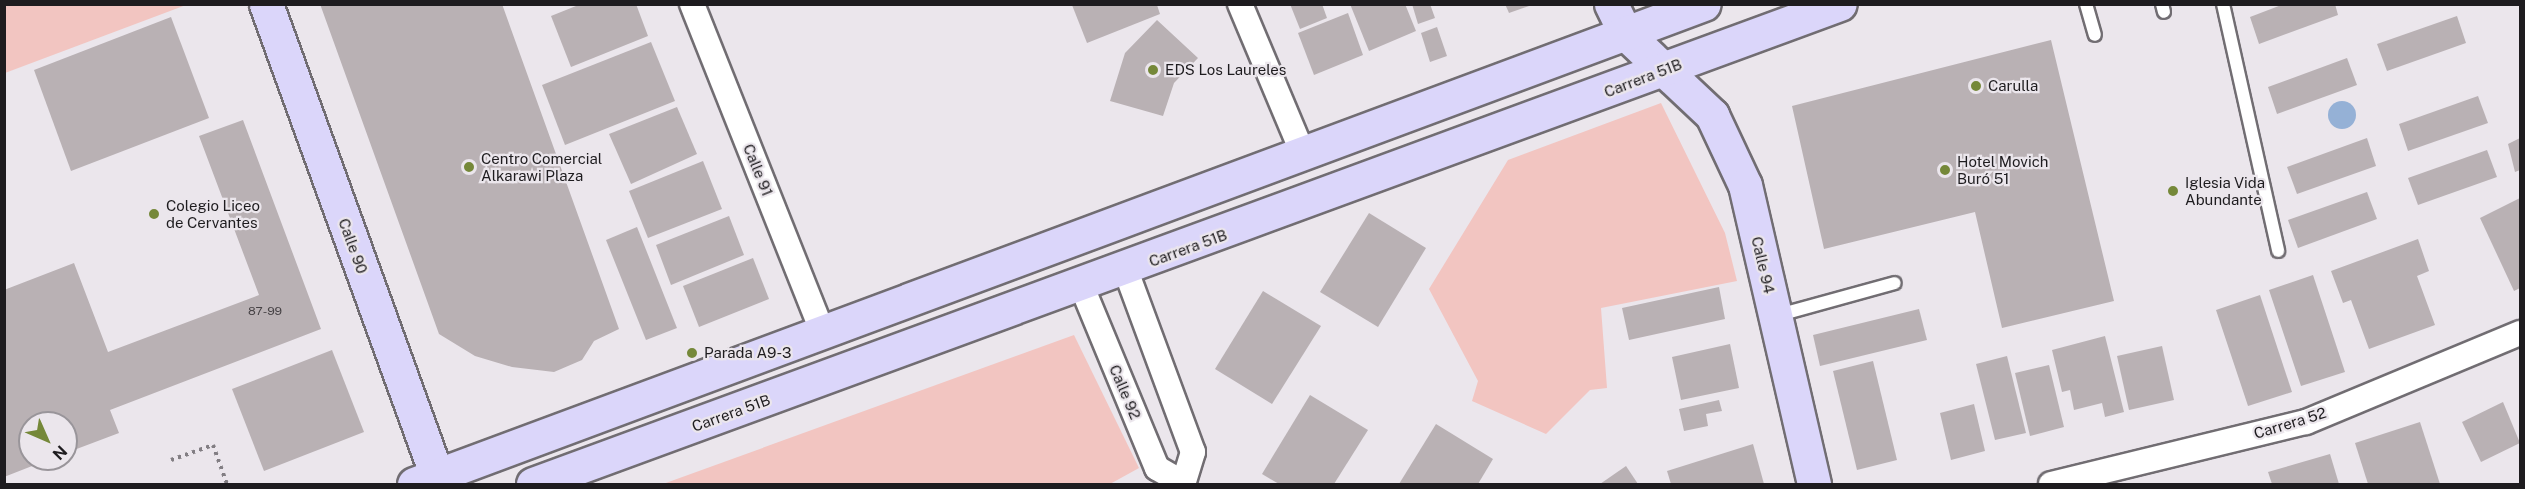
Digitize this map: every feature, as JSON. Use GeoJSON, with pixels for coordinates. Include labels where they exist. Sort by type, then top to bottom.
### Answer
{"type":"FeatureCollection","features":[{"type":"Feature","properties":{"kind":"main road","name":"Calle 90"},"geometry":{"type":"LineString","coordinates":[[266,4],[427,482]]}},
{"type":"Feature","properties":{"kind":"main road"},"geometry":{"type":"LineString","coordinates":[[427,482],[1304,156],[1618,19],[1704,4]]}},
{"type":"Feature","properties":{"kind":"main road","name":"Carrera 51B"},"geometry":{"type":"LineString","coordinates":[[533,484],[1126,271],[1840,4]]}},
{"type":"Feature","properties":{"kind":"main road","name":"Calle 94"},"geometry":{"type":"LineString","coordinates":[[1618,19],[1665,70],[1712,115],[1745,185],[1814,484]]}},
{"type":"Feature","properties":{"kind":"street","name":"Calle 91"},"geometry":{"type":"LineString","coordinates":[[692,4],[824,336]]}},
{"type":"Feature","properties":{"kind":"street"},"geometry":{"type":"LineString","coordinates":[[1240,4],[1304,156]]}},
{"type":"Feature","properties":{"kind":"street","name":"Calle 92"},"geometry":{"type":"LineString","coordinates":[[1082,287],[1157,468],[1182,484],[1193,452],[1126,271]]}},
{"type":"Feature","properties":{"kind":"street","name":"Carrera 52"},"geometry":{"type":"LineString","coordinates":[[2051,484],[2306,422],[2520,333]]}},
{"type":"Feature","properties":{"kind":"lane"},"geometry":{"type":"LineString","coordinates":[[2086,4],[2095,34]]}},
{"type":"Feature","properties":{"kind":"lane"},"geometry":{"type":"LineString","coordinates":[[2223,4],[2278,251]]}},
{"type":"Feature","properties":{"kind":"lane"},"geometry":{"type":"LineString","coordinates":[[1774,316],[1895,284]]}},
{"type":"Feature","properties":{"kind":"path"},"geometry":{"type":"LineString","coordinates":[[171,460],[213,445],[227,484]]}},
{"type":"Feature","properties":{"kind":"shaded area"},"geometry":{"type":"Polygon","coordinates":[[[5,4],[186,4],[186,5],[5,73],[5,4]]]}},
{"type":"Feature","properties":{"kind":"shaded area"},"geometry":{"type":"Polygon","coordinates":[[[1661,103],[1725,233],[1737,281],[1601,308],[1607,388],[1590,390],[1546,434],[1472,401],[1478,381],[1429,289],[1508,160],[1661,103]]]}},
{"type":"Feature","properties":{"kind":"shaded area"},"geometry":{"type":"Polygon","coordinates":[[[1074,335],[1139,468],[1110,484],[663,484],[1074,335]]]}},
{"type":"Feature","properties":{"kind":"water"},"geometry":{"type":"Polygon","coordinates":[[[2342,101],[2352,105],[2356,115],[2352,125],[2342,129],[2332,125],[2328,115],[2332,105],[2342,101]]]}},
{"type":"Feature","properties":{"kind":"building","name":"Centro Comercial Alkarawi Plaza"},"geometry":{"type":"Polygon","coordinates":[[[320,4],[502,4],[619,329],[594,341],[582,360],[554,372],[512,367],[475,356],[439,334],[320,4]]]}},
{"type":"Feature","properties":{"kind":"building"},"geometry":{"type":"Polygon","coordinates":[[[581,4],[636,4],[648,36],[571,67],[551,16],[581,4]]]}},
{"type":"Feature","properties":{"kind":"building"},"geometry":{"type":"Polygon","coordinates":[[[1290,4],[1322,4],[1327,18],[1300,29],[1290,4]]]}},
{"type":"Feature","properties":{"kind":"building"},"geometry":{"type":"Polygon","coordinates":[[[1350,4],[1405,4],[1416,31],[1369,51],[1350,4]]]}},
{"type":"Feature","properties":{"kind":"building"},"geometry":{"type":"Polygon","coordinates":[[[1412,4],[1430,4],[1435,18],[1418,24],[1412,4]]]}},
{"type":"Feature","properties":{"kind":"building"},"geometry":{"type":"Polygon","coordinates":[[[1505,4],[1532,4],[1532,5],[1509,13],[1505,4]]]}},
{"type":"Feature","properties":{"kind":"building"},"geometry":{"type":"Polygon","coordinates":[[[2284,4],[2335,4],[2338,15],[2259,44],[2250,17],[2284,4]]]}},
{"type":"Feature","properties":{"kind":"building"},"geometry":{"type":"Polygon","coordinates":[[[1072,5],[1157,5],[1160,14],[1087,43],[1072,5]]]}},
{"type":"Feature","properties":{"kind":"building"},"geometry":{"type":"Polygon","coordinates":[[[1348,13],[1363,55],[1314,75],[1298,33],[1348,13]]]}},
{"type":"Feature","properties":{"kind":"building"},"geometry":{"type":"Polygon","coordinates":[[[2457,16],[2466,43],[2387,71],[2377,44],[2457,16]]]}},
{"type":"Feature","properties":{"kind":"building"},"geometry":{"type":"Polygon","coordinates":[[[171,17],[209,118],[71,171],[34,70],[171,17]]]}},
{"type":"Feature","properties":{"kind":"building","name":"EDS Los Laureles"},"geometry":{"type":"Polygon","coordinates":[[[1157,20],[1198,58],[1174,83],[1163,116],[1110,101],[1125,53],[1157,20]]]}},
{"type":"Feature","properties":{"kind":"building"},"geometry":{"type":"Polygon","coordinates":[[[1437,27],[1447,56],[1430,62],[1421,33],[1437,27]]]}},
{"type":"Feature","properties":{"kind":"building","name":"Hotel Movich Buró 51"},"geometry":{"type":"Polygon","coordinates":[[[2051,40],[2114,301],[2002,328],[1975,212],[1824,249],[1792,106],[2051,40]]]}},
{"type":"Feature","properties":{"kind":"building"},"geometry":{"type":"Polygon","coordinates":[[[651,42],[675,101],[565,145],[542,85],[651,42]]]}},
{"type":"Feature","properties":{"kind":"building"},"geometry":{"type":"Polygon","coordinates":[[[2347,58],[2357,85],[2277,114],[2268,87],[2347,58]]]}},
{"type":"Feature","properties":{"kind":"building"},"geometry":{"type":"Polygon","coordinates":[[[2478,96],[2488,123],[2408,151],[2399,124],[2478,96]]]}},
{"type":"Feature","properties":{"kind":"building"},"geometry":{"type":"Polygon","coordinates":[[[677,107],[697,154],[631,184],[609,134],[677,107]]]}},
{"type":"Feature","properties":{"kind":"building"},"geometry":{"type":"Polygon","coordinates":[[[243,120],[321,329],[110,410],[119,433],[78,448],[78,411],[18,411],[19,471],[4,477],[4,290],[74,263],[108,352],[259,295],[199,136],[243,120]]]}},
{"type":"Feature","properties":{"kind":"building"},"geometry":{"type":"Polygon","coordinates":[[[2367,138],[2376,166],[2297,194],[2287,167],[2367,138]]]}},
{"type":"Feature","properties":{"kind":"building"},"geometry":{"type":"Polygon","coordinates":[[[2520,138],[2520,170],[2515,172],[2508,144],[2520,138]]]}},
{"type":"Feature","properties":{"kind":"building"},"geometry":{"type":"Polygon","coordinates":[[[2487,150],[2497,177],[2418,205],[2408,178],[2487,150]]]}},
{"type":"Feature","properties":{"kind":"building"},"geometry":{"type":"Polygon","coordinates":[[[703,161],[722,209],[648,238],[629,191],[703,161]]]}},
{"type":"Feature","properties":{"kind":"building"},"geometry":{"type":"Polygon","coordinates":[[[2367,192],[2377,219],[2298,248],[2288,220],[2367,192]]]}},
{"type":"Feature","properties":{"kind":"building"},"geometry":{"type":"Polygon","coordinates":[[[2520,198],[2520,288],[2514,291],[2480,218],[2520,198]]]}},
{"type":"Feature","properties":{"kind":"building"},"geometry":{"type":"Polygon","coordinates":[[[1369,213],[1426,248],[1378,327],[1320,292],[1369,213]]]}},
{"type":"Feature","properties":{"kind":"building"},"geometry":{"type":"Polygon","coordinates":[[[729,216],[744,255],[671,285],[656,245],[729,216]]]}},
{"type":"Feature","properties":{"kind":"building"},"geometry":{"type":"Polygon","coordinates":[[[637,227],[677,328],[646,340],[606,240],[637,227]]]}},
{"type":"Feature","properties":{"kind":"building"},"geometry":{"type":"Polygon","coordinates":[[[2418,239],[2429,271],[2417,276],[2435,325],[2369,349],[2351,300],[2343,303],[2331,271],[2418,239]]]}},
{"type":"Feature","properties":{"kind":"building"},"geometry":{"type":"Polygon","coordinates":[[[753,258],[769,299],[699,327],[683,286],[753,258]]]}},
{"type":"Feature","properties":{"kind":"building"},"geometry":{"type":"Polygon","coordinates":[[[2313,275],[2345,372],[2301,386],[2269,290],[2313,275]]]}},
{"type":"Feature","properties":{"kind":"building"},"geometry":{"type":"Polygon","coordinates":[[[1719,287],[1725,319],[1629,340],[1622,308],[1719,287]]]}},
{"type":"Feature","properties":{"kind":"building"},"geometry":{"type":"Polygon","coordinates":[[[1263,291],[1321,326],[1272,404],[1215,369],[1263,291]]]}},
{"type":"Feature","properties":{"kind":"building"},"geometry":{"type":"Polygon","coordinates":[[[2260,295],[2292,392],[2248,406],[2216,310],[2260,295]]]}},
{"type":"Feature","properties":{"kind":"building"},"geometry":{"type":"Polygon","coordinates":[[[1919,309],[1927,340],[1820,366],[1813,335],[1919,309]]]}},
{"type":"Feature","properties":{"kind":"building"},"geometry":{"type":"Polygon","coordinates":[[[2105,336],[2124,412],[2105,417],[2102,403],[2074,410],[2070,390],[2062,392],[2052,350],[2105,336]]]}},
{"type":"Feature","properties":{"kind":"building"},"geometry":{"type":"Polygon","coordinates":[[[1730,344],[1739,388],[1681,400],[1672,357],[1730,344]]]}},
{"type":"Feature","properties":{"kind":"building"},"geometry":{"type":"Polygon","coordinates":[[[2162,346],[2174,400],[2129,410],[2117,356],[2162,346]]]}},
{"type":"Feature","properties":{"kind":"building"},"geometry":{"type":"Polygon","coordinates":[[[332,350],[364,432],[264,471],[232,389],[332,350]]]}},
{"type":"Feature","properties":{"kind":"building"},"geometry":{"type":"Polygon","coordinates":[[[2007,356],[2026,433],[1995,440],[1976,364],[2007,356]]]}},
{"type":"Feature","properties":{"kind":"building"},"geometry":{"type":"Polygon","coordinates":[[[1873,361],[1897,460],[1857,470],[1833,371],[1873,361]]]}},
{"type":"Feature","properties":{"kind":"building"},"geometry":{"type":"Polygon","coordinates":[[[2049,365],[2064,427],[2030,436],[2015,373],[2049,365]]]}},
{"type":"Feature","properties":{"kind":"building"},"geometry":{"type":"Polygon","coordinates":[[[1310,395],[1368,430],[1334,484],[1279,484],[1262,474],[1310,395]]]}},
{"type":"Feature","properties":{"kind":"building"},"geometry":{"type":"Polygon","coordinates":[[[1719,400],[1722,411],[1706,414],[1708,426],[1684,431],[1679,409],[1719,400]]]}},
{"type":"Feature","properties":{"kind":"building"},"geometry":{"type":"Polygon","coordinates":[[[2503,402],[2520,443],[2481,462],[2462,422],[2503,402]]]}},
{"type":"Feature","properties":{"kind":"building"},"geometry":{"type":"Polygon","coordinates":[[[1974,404],[1985,451],[1951,460],[1940,413],[1974,404]]]}},
{"type":"Feature","properties":{"kind":"building"},"geometry":{"type":"Polygon","coordinates":[[[2420,422],[2440,484],[2368,484],[2355,443],[2420,422]]]}},
{"type":"Feature","properties":{"kind":"building"},"geometry":{"type":"Polygon","coordinates":[[[1436,424],[1493,459],[1478,484],[1399,484],[1436,424]]]}},
{"type":"Feature","properties":{"kind":"building"},"geometry":{"type":"Polygon","coordinates":[[[1753,444],[1764,484],[1671,484],[1667,471],[1753,444]]]}},
{"type":"Feature","properties":{"kind":"building"},"geometry":{"type":"Polygon","coordinates":[[[2330,454],[2339,484],[2272,484],[2268,472],[2330,454]]]}},
{"type":"Feature","properties":{"kind":"building"},"geometry":{"type":"Polygon","coordinates":[[[1626,466],[1638,484],[1600,484],[1626,466]]]}},
{"type":"Feature","properties":{"kind":"place","name":"EDS Los Laureles"},"geometry":{"type":"Point","coordinates":[1153,70]}},
{"type":"Feature","properties":{"kind":"place","name":"Carulla"},"geometry":{"type":"Point","coordinates":[1976,86]}},
{"type":"Feature","properties":{"kind":"place","name":"Centro Comercial Alkarawi Plaza"},"geometry":{"type":"Point","coordinates":[469,167]}},
{"type":"Feature","properties":{"kind":"place","name":"Hotel Movich Buró 51"},"geometry":{"type":"Point","coordinates":[1945,170]}},
{"type":"Feature","properties":{"kind":"place","name":"Iglesia Vida Abundante"},"geometry":{"type":"Point","coordinates":[2173,191]}},
{"type":"Feature","properties":{"kind":"place","name":"Colegio Liceo de Cervantes"},"geometry":{"type":"Point","coordinates":[154,214]}},
{"type":"Feature","properties":{"kind":"place","name":"Parada A9-3"},"geometry":{"type":"Point","coordinates":[692,353]}}]}
